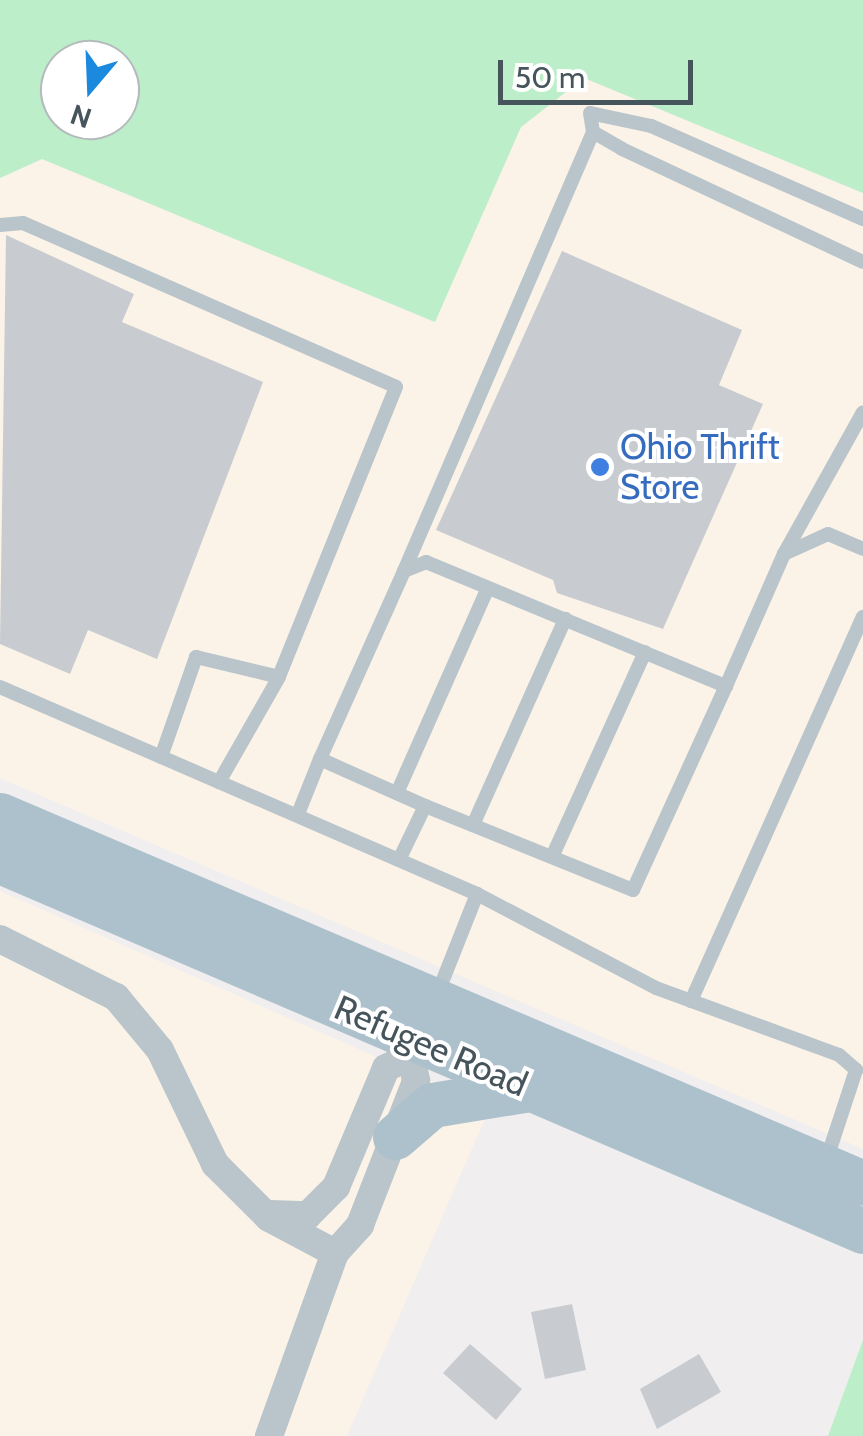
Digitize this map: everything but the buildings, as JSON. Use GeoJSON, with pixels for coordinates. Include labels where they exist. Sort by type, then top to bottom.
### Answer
{"type":"FeatureCollection","features":[{"type":"Feature","properties":{"kind":"main road","name":"Refugee Road"},"geometry":{"type":"LineString","coordinates":[[0,814],[531,1090],[863,1231]]}},
{"type":"Feature","properties":{"kind":"main road","name":"Refugee Road"},"geometry":{"type":"LineString","coordinates":[[0,861],[421,1032],[844,1175]]}},
{"type":"Feature","properties":{"kind":"main road"},"geometry":{"type":"LineString","coordinates":[[395,1137],[432,1105],[531,1090]]}},
{"type":"Feature","properties":{"kind":"street"},"geometry":{"type":"LineString","coordinates":[[0,939],[90,977],[137,1018],[208,1155],[264,1212],[335,1253]]}},
{"type":"Feature","properties":{"kind":"street"},"geometry":{"type":"LineString","coordinates":[[335,1253],[360,1225],[395,1137],[416,1082],[421,1032]]}},
{"type":"Feature","properties":{"kind":"street"},"geometry":{"type":"LineString","coordinates":[[269,1436],[335,1253],[336,1187],[386,1068],[421,1032]]}},
{"type":"Feature","properties":{"kind":"street"},"geometry":{"type":"LineString","coordinates":[[264,1212],[300,1218],[336,1187]]}},
{"type":"Feature","properties":{"kind":"lane"},"geometry":{"type":"LineString","coordinates":[[298,814],[594,132],[590,113],[619,116],[863,219]]}},
{"type":"Feature","properties":{"kind":"lane"},"geometry":{"type":"LineString","coordinates":[[594,132],[863,262]]}},
{"type":"Feature","properties":{"kind":"lane"},"geometry":{"type":"LineString","coordinates":[[0,225],[23,222],[396,386],[279,677],[219,782]]}},
{"type":"Feature","properties":{"kind":"lane"},"geometry":{"type":"LineString","coordinates":[[320,759],[632,890],[784,554],[863,412]]}},
{"type":"Feature","properties":{"kind":"lane"},"geometry":{"type":"LineString","coordinates":[[784,554],[828,534],[863,548]]}},
{"type":"Feature","properties":{"kind":"lane"},"geometry":{"type":"LineString","coordinates":[[404,571],[426,562],[726,686]]}},
{"type":"Feature","properties":{"kind":"lane"},"geometry":{"type":"LineString","coordinates":[[397,794],[488,588]]}},
{"type":"Feature","properties":{"kind":"lane"},"geometry":{"type":"LineString","coordinates":[[692,1001],[863,617]]}},
{"type":"Feature","properties":{"kind":"lane"},"geometry":{"type":"LineString","coordinates":[[473,826],[564,619]]}},
{"type":"Feature","properties":{"kind":"lane"},"geometry":{"type":"LineString","coordinates":[[552,858],[645,652]]}},
{"type":"Feature","properties":{"kind":"lane"},"geometry":{"type":"LineString","coordinates":[[162,757],[196,657],[279,677]]}},
{"type":"Feature","properties":{"kind":"lane"},"geometry":{"type":"LineString","coordinates":[[0,688],[478,894],[692,1001],[861,1067],[844,1175]]}},
{"type":"Feature","properties":{"kind":"lane"},"geometry":{"type":"LineString","coordinates":[[399,860],[425,806]]}},
{"type":"Feature","properties":{"kind":"lane"},"geometry":{"type":"LineString","coordinates":[[421,1032],[478,894]]}},
{"type":"Feature","properties":{"kind":"shaded area"},"geometry":{"type":"Polygon","coordinates":[[[584,78],[863,193],[863,1149],[0,778],[0,178],[42,159],[434,322],[521,127],[584,78]]]}},
{"type":"Feature","properties":{"kind":"shaded area"},"geometry":{"type":"Polygon","coordinates":[[[0,891],[490,1107],[347,1436],[0,1436],[0,891]]]}},
{"type":"Feature","properties":{"kind":"green space"},"geometry":{"type":"Polygon","coordinates":[[[0,0],[863,0],[863,193],[584,78],[521,127],[435,322],[42,159],[0,178],[0,0]]]}},
{"type":"Feature","properties":{"kind":"green space"},"geometry":{"type":"Polygon","coordinates":[[[863,1340],[863,1436],[828,1436],[863,1340]]]}},
{"type":"Feature","properties":{"kind":"place","name":"Ohio Thrift Store"},"geometry":{"type":"Point","coordinates":[600,467]}}]}
